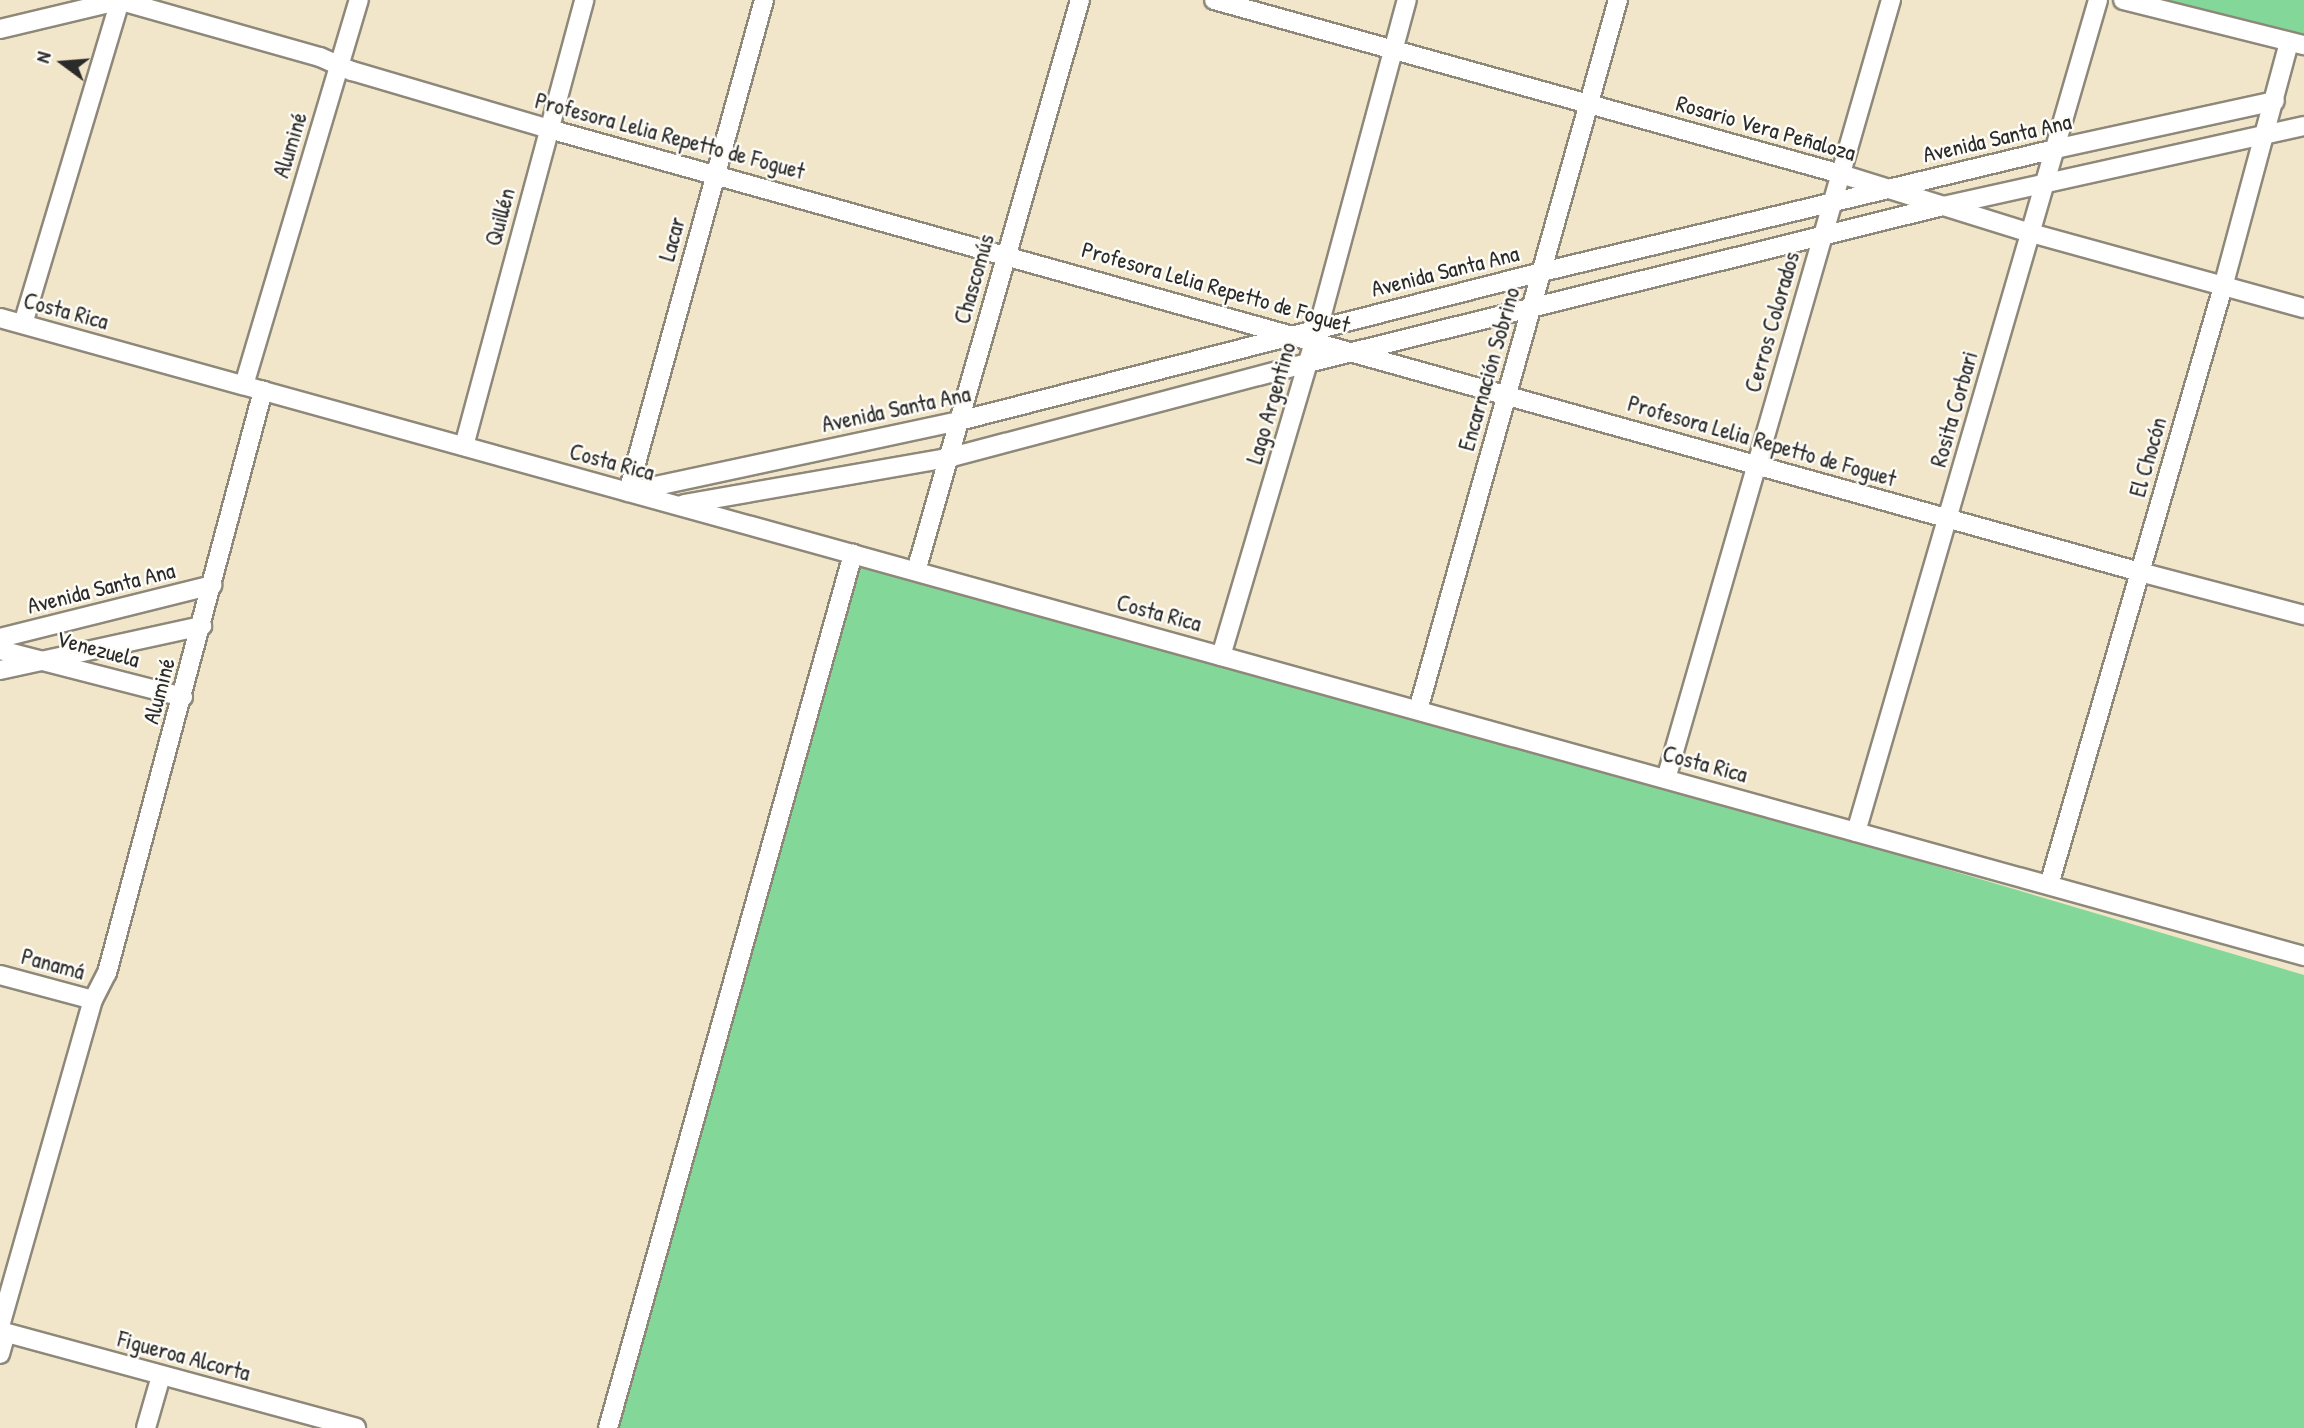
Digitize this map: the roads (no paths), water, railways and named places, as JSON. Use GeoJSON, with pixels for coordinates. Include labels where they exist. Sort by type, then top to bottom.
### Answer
{"type":"FeatureCollection","features":[{"type":"Feature","properties":{"kind":"street","name":"Profesora Lelia Repetto de Foguet"},"geometry":{"type":"LineString","coordinates":[[120,0],[549,129],[1294,334],[1316,334],[1356,352],[1507,395],[2140,572],[2304,615]]}},
{"type":"Feature","properties":{"kind":"street"},"geometry":{"type":"LineString","coordinates":[[0,29],[120,0]]}},
{"type":"Feature","properties":{"kind":"street"},"geometry":{"type":"LineString","coordinates":[[23,324],[120,0]]}},
{"type":"Feature","properties":{"kind":"street","name":"Aluminé"},"geometry":{"type":"LineString","coordinates":[[244,385],[359,0]]}},
{"type":"Feature","properties":{"kind":"street","name":"Quillén"},"geometry":{"type":"LineString","coordinates":[[464,446],[584,0]]}},
{"type":"Feature","properties":{"kind":"street","name":"Lacar"},"geometry":{"type":"LineString","coordinates":[[628,492],[764,0]]}},
{"type":"Feature","properties":{"kind":"street","name":"Chascomús"},"geometry":{"type":"LineString","coordinates":[[916,571],[1080,0]]}},
{"type":"Feature","properties":{"kind":"street","name":"Rosario Vera Peñaloza"},"geometry":{"type":"LineString","coordinates":[[1214,0],[1841,174],[2031,233],[2304,308]]}},
{"type":"Feature","properties":{"kind":"street","name":"Lago Argentino"},"geometry":{"type":"LineString","coordinates":[[1221,656],[1308,363],[1408,0]]}},
{"type":"Feature","properties":{"kind":"street","name":"Encarnación Sobrino"},"geometry":{"type":"LineString","coordinates":[[1418,710],[1618,0]]}},
{"type":"Feature","properties":{"kind":"street","name":"Cerros Colorados"},"geometry":{"type":"LineString","coordinates":[[1666,779],[1891,0]]}},
{"type":"Feature","properties":{"kind":"street","name":"Rosita Corbari"},"geometry":{"type":"LineString","coordinates":[[1856,832],[2098,0]]}},
{"type":"Feature","properties":{"kind":"street"},"geometry":{"type":"LineString","coordinates":[[2123,0],[2297,44]]}},
{"type":"Feature","properties":{"kind":"street","name":"El Chocón"},"geometry":{"type":"LineString","coordinates":[[2049,885],[2275,101],[2297,44]]}},
{"type":"Feature","properties":{"kind":"street","name":"Avenida Santa Ana"},"geometry":{"type":"LineString","coordinates":[[1316,334],[1542,272],[2055,149],[2275,101]]}},
{"type":"Feature","properties":{"kind":"street"},"geometry":{"type":"LineString","coordinates":[[677,505],[948,458],[1308,363],[1942,206],[2304,126]]}},
{"type":"Feature","properties":{"kind":"street","name":"Costa Rica"},"geometry":{"type":"LineString","coordinates":[[0,318],[2304,956]]}},
{"type":"Feature","properties":{"kind":"street","name":"Avenida Santa Ana"},"geometry":{"type":"LineString","coordinates":[[628,492],[959,421],[1294,334]]}},
{"type":"Feature","properties":{"kind":"street","name":"Aluminé"},"geometry":{"type":"LineString","coordinates":[[2,1330],[93,1000],[107,973],[263,391]]}},
{"type":"Feature","properties":{"kind":"street"},"geometry":{"type":"LineString","coordinates":[[608,1428],[853,554]]}},
{"type":"Feature","properties":{"kind":"street","name":"Avenida Santa Ana"},"geometry":{"type":"LineString","coordinates":[[0,638],[213,585]]}},
{"type":"Feature","properties":{"kind":"street"},"geometry":{"type":"LineString","coordinates":[[0,670],[202,626]]}},
{"type":"Feature","properties":{"kind":"street","name":"Venezuela"},"geometry":{"type":"LineString","coordinates":[[0,650],[183,697]]}},
{"type":"Feature","properties":{"kind":"street","name":"Panamá"},"geometry":{"type":"LineString","coordinates":[[0,975],[93,1000]]}},
{"type":"Feature","properties":{"kind":"street"},"geometry":{"type":"LineString","coordinates":[[0,1354],[2,1330]]}},
{"type":"Feature","properties":{"kind":"street","name":"Figueroa Alcorta"},"geometry":{"type":"LineString","coordinates":[[2,1330],[311,1422],[356,1428]]}},
{"type":"Feature","properties":{"kind":"street"},"geometry":{"type":"LineString","coordinates":[[146,1428],[161,1376]]}}]}
